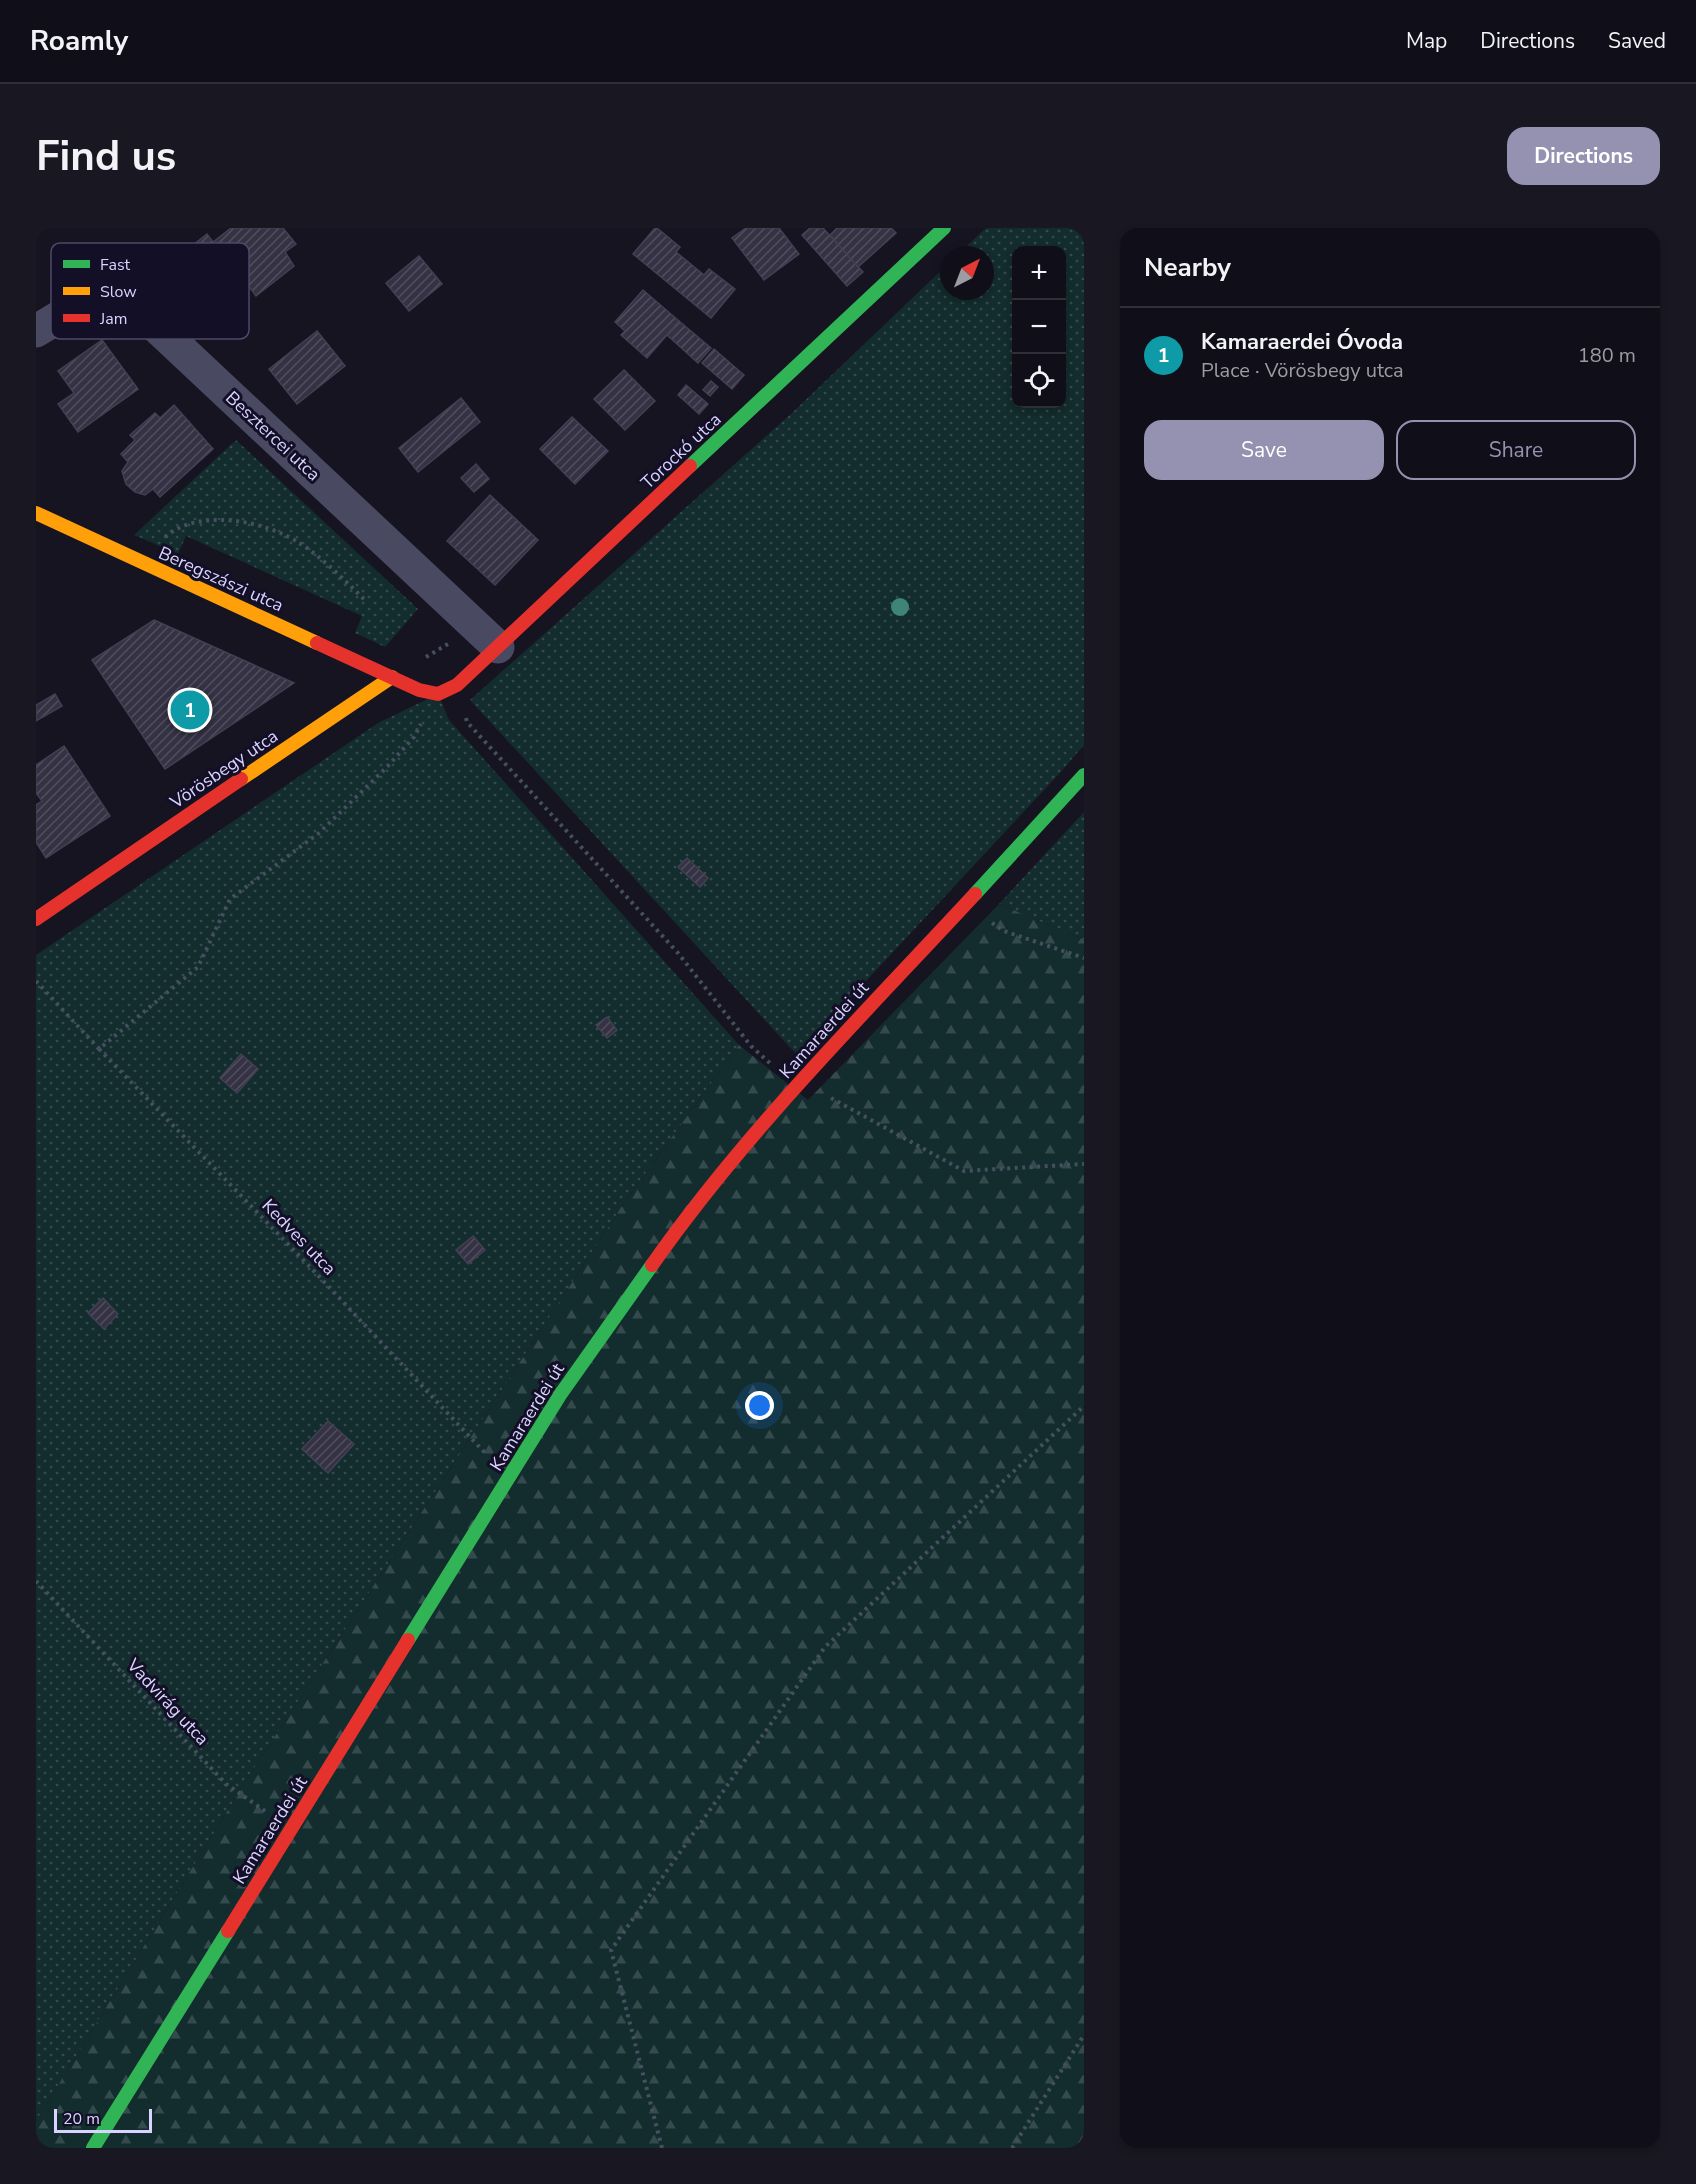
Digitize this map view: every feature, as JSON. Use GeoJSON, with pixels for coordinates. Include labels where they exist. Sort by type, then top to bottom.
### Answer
{"type":"FeatureCollection","features":[{"type":"Feature","properties":{"kind":"street","name":"Torockó utca"},"geometry":{"type":"LineString","coordinates":[[438,694],[457,685],[487,637],[944,228]]}},
{"type":"Feature","properties":{"kind":"street","name":"Besztercei utca"},"geometry":{"type":"LineString","coordinates":[[36,331],[51,322]]}},
{"type":"Feature","properties":{"kind":"street","name":"Besztercei utca"},"geometry":{"type":"LineString","coordinates":[[170,339],[487,637]]}},
{"type":"Feature","properties":{"kind":"street","name":"Beregszászi utca"},"geometry":{"type":"LineString","coordinates":[[36,513],[392,677]]}},
{"type":"Feature","properties":{"kind":"street"},"geometry":{"type":"LineString","coordinates":[[392,677],[418,690],[438,694]]}},
{"type":"Feature","properties":{"kind":"street","name":"Vörösbegy utca"},"geometry":{"type":"LineString","coordinates":[[36,919],[392,677]]}},
{"type":"Feature","properties":{"kind":"street","name":"Kamaraerdei út"},"geometry":{"type":"LineString","coordinates":[[93,2148],[560,1395],[661,1252],[703,1197],[801,1082],[1084,775]]}},
{"type":"Feature","properties":{"kind":"path"},"geometry":{"type":"LineString","coordinates":[[148,565],[161,540],[182,527],[212,520],[249,523],[279,532],[300,543],[328,565],[364,599]]}},
{"type":"Feature","properties":{"kind":"path"},"geometry":{"type":"LineString","coordinates":[[392,677],[487,637]]}},
{"type":"Feature","properties":{"kind":"path"},"geometry":{"type":"LineString","coordinates":[[457,685],[467,722],[678,953],[752,1046]]}},
{"type":"Feature","properties":{"kind":"path"},"geometry":{"type":"LineString","coordinates":[[99,1049],[198,967],[230,899],[319,833],[386,768],[414,737],[438,694]]}},
{"type":"Feature","properties":{"kind":"path"},"geometry":{"type":"LineString","coordinates":[[965,903],[1004,931],[1084,958]]}},
{"type":"Feature","properties":{"kind":"path","name":"Kedves utca"},"geometry":{"type":"LineString","coordinates":[[36,981],[314,1270],[477,1446]]}},
{"type":"Feature","properties":{"kind":"path"},"geometry":{"type":"LineString","coordinates":[[801,1082],[964,1171],[1084,1164]]}},
{"type":"Feature","properties":{"kind":"path"},"geometry":{"type":"LineString","coordinates":[[662,2148],[611,1950],[825,1647],[1084,1406]]}},
{"type":"Feature","properties":{"kind":"path","name":"Vadvirág utca"},"geometry":{"type":"LineString","coordinates":[[36,1581],[226,1784],[291,1830]]}},
{"type":"Feature","properties":{"kind":"path"},"geometry":{"type":"LineString","coordinates":[[1012,2148],[1084,2035]]}},
{"type":"Feature","properties":{"kind":"green space"},"geometry":{"type":"Polygon","coordinates":[[[986,228],[1084,228],[1084,745],[797,1055],[470,700],[792,413],[940,272],[940,300],[994,300],[994,246],[967,246],[986,228]]]}},
{"type":"Feature","properties":{"kind":"green space"},"geometry":{"type":"Polygon","coordinates":[[[236,440],[418,609],[385,647],[355,633],[362,616],[186,536],[178,554],[134,535],[236,440]]]}},
{"type":"Feature","properties":{"kind":"green space"},"geometry":{"type":"Polygon","coordinates":[[[438,694],[449,720],[739,1045],[626,1200],[249,1776],[36,2121],[36,955],[378,723],[438,694]]]}},
{"type":"Feature","properties":{"kind":"green space"},"geometry":{"type":"Polygon","coordinates":[[[1084,812],[1084,940],[999,904],[1084,812]]]}},
{"type":"Feature","properties":{"kind":"green space"},"geometry":{"type":"Polygon","coordinates":[[[999,904],[1084,940],[1084,2148],[36,2148],[36,2121],[249,1776],[626,1200],[739,1045],[808,1100],[999,904]]]}},
{"type":"Feature","properties":{"kind":"building"},"geometry":{"type":"Polygon","coordinates":[[[231,228],[283,228],[296,244],[285,252],[294,266],[256,296],[249,286],[249,243],[196,243],[207,234],[213,242],[231,228]]]}},
{"type":"Feature","properties":{"kind":"building"},"geometry":{"type":"Polygon","coordinates":[[[655,228],[680,247],[676,252],[704,275],[709,269],[735,289],[711,318],[633,254],[655,228]]]}},
{"type":"Feature","properties":{"kind":"building"},"geometry":{"type":"Polygon","coordinates":[[[746,228],[779,228],[799,254],[764,280],[732,238],[746,228]]]}},
{"type":"Feature","properties":{"kind":"building"},"geometry":{"type":"Polygon","coordinates":[[[810,228],[823,228],[863,272],[847,286],[802,235],[810,228]]]}},
{"type":"Feature","properties":{"kind":"building"},"geometry":{"type":"Polygon","coordinates":[[[837,228],[891,228],[896,233],[858,267],[830,235],[837,228]]]}},
{"type":"Feature","properties":{"kind":"building"},"geometry":{"type":"Polygon","coordinates":[[[419,256],[442,284],[409,311],[386,283],[419,256]]]}},
{"type":"Feature","properties":{"kind":"building"},"geometry":{"type":"Polygon","coordinates":[[[643,290],[679,321],[647,358],[621,335],[625,331],[615,322],[643,290]]]}},
{"type":"Feature","properties":{"kind":"building"},"geometry":{"type":"Polygon","coordinates":[[[679,321],[711,348],[698,363],[667,335],[679,321]]]}},
{"type":"Feature","properties":{"kind":"building"},"geometry":{"type":"Polygon","coordinates":[[[317,331],[345,366],[297,404],[269,369],[317,331]]]}},
{"type":"Feature","properties":{"kind":"building"},"geometry":{"type":"Polygon","coordinates":[[[102,340],[138,389],[78,432],[58,404],[74,393],[58,371],[102,340]]]}},
{"type":"Feature","properties":{"kind":"building"},"geometry":{"type":"Polygon","coordinates":[[[714,349],[744,375],[732,389],[702,363],[714,349]]]}},
{"type":"Feature","properties":{"kind":"building"},"geometry":{"type":"Polygon","coordinates":[[[624,370],[655,401],[625,430],[594,399],[624,370]]]}},
{"type":"Feature","properties":{"kind":"building"},"geometry":{"type":"Polygon","coordinates":[[[711,381],[718,387],[710,396],[703,390],[711,381]]]}},
{"type":"Feature","properties":{"kind":"building"},"geometry":{"type":"Polygon","coordinates":[[[686,385],[708,404],[699,414],[678,395],[686,385]]]}},
{"type":"Feature","properties":{"kind":"building"},"geometry":{"type":"Polygon","coordinates":[[[461,398],[480,422],[418,472],[399,448],[461,398]]]}},
{"type":"Feature","properties":{"kind":"building"},"geometry":{"type":"Polygon","coordinates":[[[174,405],[213,449],[160,497],[153,489],[145,495],[135,492],[126,484],[122,471],[128,462],[121,454],[135,440],[130,435],[155,413],[160,418],[174,405]]]}},
{"type":"Feature","properties":{"kind":"building"},"geometry":{"type":"Polygon","coordinates":[[[572,417],[608,451],[575,484],[540,449],[572,417]]]}},
{"type":"Feature","properties":{"kind":"building"},"geometry":{"type":"Polygon","coordinates":[[[476,464],[489,479],[474,492],[461,478],[476,464]]]}},
{"type":"Feature","properties":{"kind":"building"},"geometry":{"type":"Polygon","coordinates":[[[490,495],[538,540],[495,585],[447,541],[490,495]]]}},
{"type":"Feature","properties":{"kind":"building"},"geometry":{"type":"Polygon","coordinates":[[[154,620],[294,683],[165,769],[92,660],[154,620]]]}},
{"type":"Feature","properties":{"kind":"building"},"geometry":{"type":"Polygon","coordinates":[[[55,694],[62,706],[36,721],[36,705],[55,694]]]}},
{"type":"Feature","properties":{"kind":"building"},"geometry":{"type":"Polygon","coordinates":[[[64,746],[110,816],[46,858],[36,842],[36,805],[42,801],[36,793],[36,765],[64,746]]]}},
{"type":"Feature","properties":{"kind":"building"},"geometry":{"type":"Polygon","coordinates":[[[687,858],[708,878],[700,887],[678,867],[687,858]]]}},
{"type":"Feature","properties":{"kind":"building"},"geometry":{"type":"Polygon","coordinates":[[[607,1017],[617,1030],[607,1038],[596,1025],[607,1017]]]}},
{"type":"Feature","properties":{"kind":"building"},"geometry":{"type":"Polygon","coordinates":[[[241,1054],[258,1069],[237,1093],[220,1078],[241,1054]]]}},
{"type":"Feature","properties":{"kind":"building"},"geometry":{"type":"Polygon","coordinates":[[[473,1236],[485,1250],[468,1264],[456,1250],[473,1236]]]}},
{"type":"Feature","properties":{"kind":"building"},"geometry":{"type":"Polygon","coordinates":[[[103,1298],[118,1314],[104,1329],[88,1313],[103,1298]]]}},
{"type":"Feature","properties":{"kind":"building"},"geometry":{"type":"Polygon","coordinates":[[[328,1421],[354,1444],[328,1473],[302,1449],[328,1421]]]}},
{"type":"Feature","properties":{"kind":"traffic: fast"},"geometry":{"type":"LineString","coordinates":[[690,466],[944,228]]}},
{"type":"Feature","properties":{"kind":"traffic: fast"},"geometry":{"type":"LineString","coordinates":[[975,894],[1084,775]]}},
{"type":"Feature","properties":{"kind":"traffic: fast"},"geometry":{"type":"LineString","coordinates":[[408,1640],[560,1395],[652,1265]]}},
{"type":"Feature","properties":{"kind":"traffic: fast"},"geometry":{"type":"LineString","coordinates":[[93,2148],[228,1931]]}},
{"type":"Feature","properties":{"kind":"traffic: slow"},"geometry":{"type":"LineString","coordinates":[[36,513],[317,643]]}},
{"type":"Feature","properties":{"kind":"traffic: slow"},"geometry":{"type":"LineString","coordinates":[[241,779],[392,677]]}},
{"type":"Feature","properties":{"kind":"traffic: jam"},"geometry":{"type":"LineString","coordinates":[[317,643],[419,690],[438,694],[457,685],[690,466]]}},
{"type":"Feature","properties":{"kind":"traffic: jam"},"geometry":{"type":"LineString","coordinates":[[36,919],[241,779]]}},
{"type":"Feature","properties":{"kind":"traffic: jam"},"geometry":{"type":"LineString","coordinates":[[652,1265],[688,1216],[766,1120],[975,894]]}},
{"type":"Feature","properties":{"kind":"traffic: jam"},"geometry":{"type":"LineString","coordinates":[[228,1931],[408,1640]]}},
{"type":"Feature","properties":{"kind":"place","name":"Kamaraerdei Óvoda"},"geometry":{"type":"Point","coordinates":[190,710]}}]}
